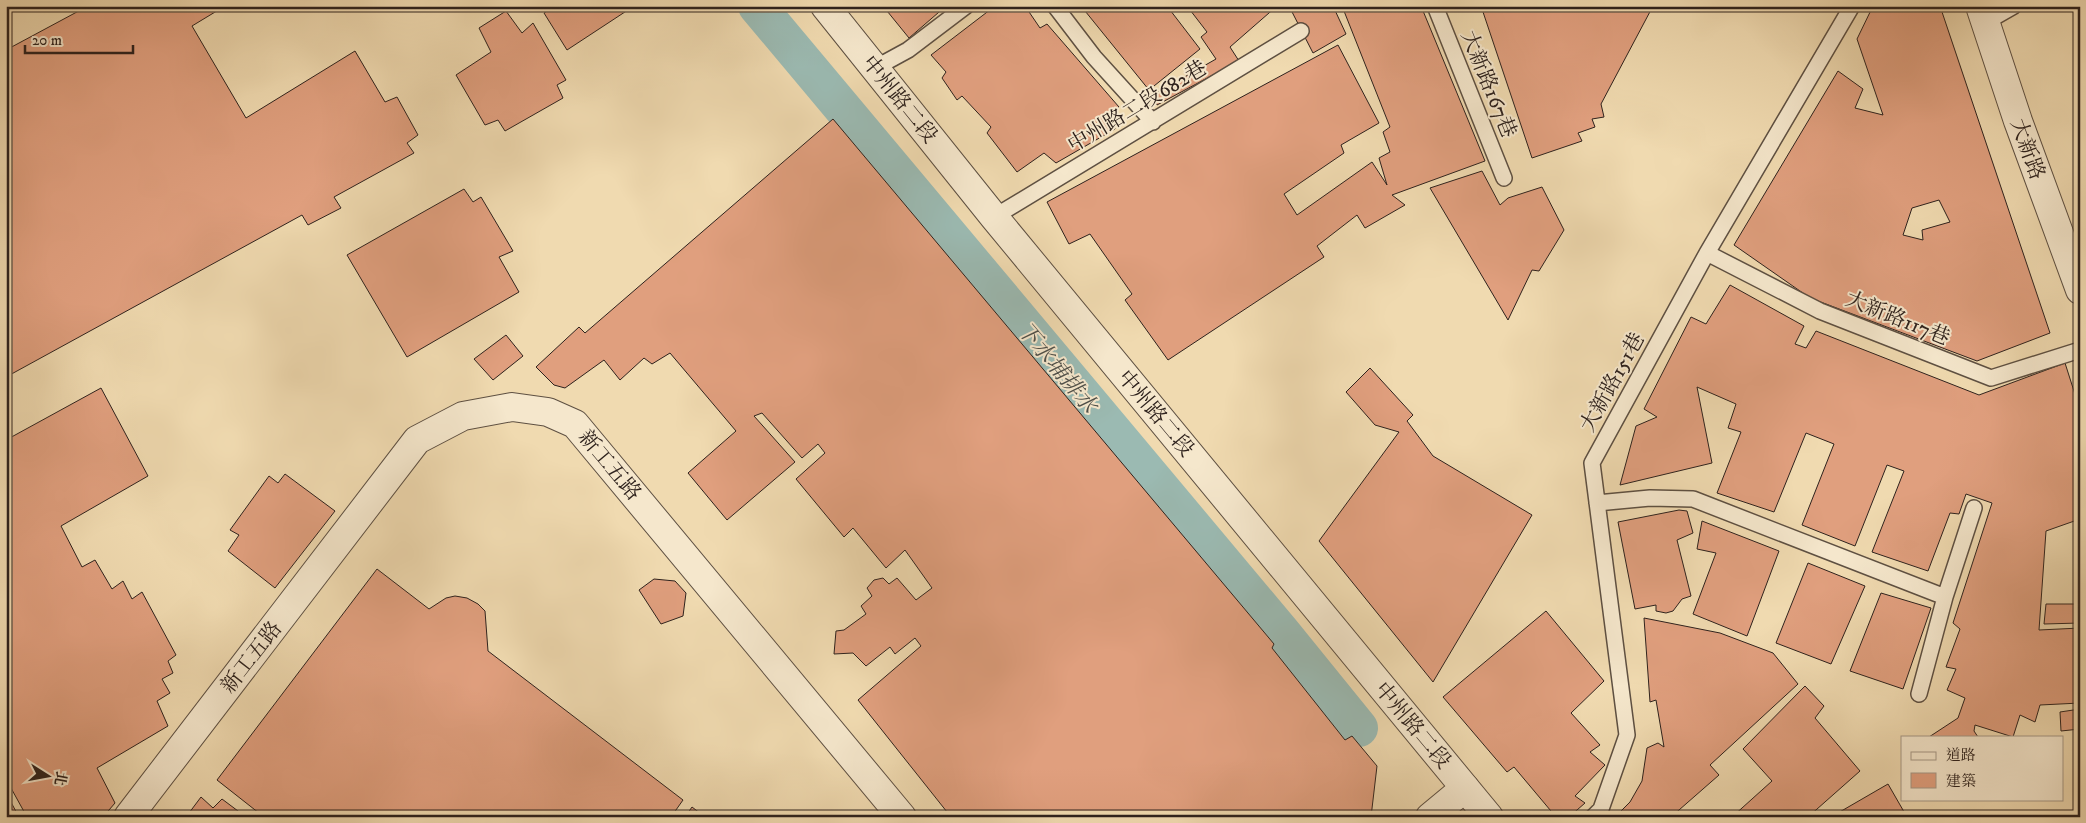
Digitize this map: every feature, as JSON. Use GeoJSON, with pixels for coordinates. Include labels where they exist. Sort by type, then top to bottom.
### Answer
{"type":"FeatureCollection","features":[{"type":"Feature","properties":{"kind":"street","name":"中州路二段"},"geometry":{"type":"LineString","coordinates":[[825,6],[994,217],[1489,817]]}},
{"type":"Feature","properties":{"kind":"street","name":"大新路"},"geometry":{"type":"LineString","coordinates":[[1983,14],[2018,121],[2080,290]]}},
{"type":"Feature","properties":{"kind":"street","name":"新工五路"},"geometry":{"type":"LineString","coordinates":[[128,817],[418,440],[463,416],[512,407],[548,412],[575,424],[902,817]]}},
{"type":"Feature","properties":{"kind":"street"},"geometry":{"type":"LineString","coordinates":[[1430,817],[1465,788]]}},
{"type":"Feature","properties":{"kind":"lane"},"geometry":{"type":"LineString","coordinates":[[875,68],[908,50],[966,6]]}},
{"type":"Feature","properties":{"kind":"lane"},"geometry":{"type":"LineString","coordinates":[[1055,6],[1094,57],[1153,122]]}},
{"type":"Feature","properties":{"kind":"lane","name":"大新路167巷"},"geometry":{"type":"LineString","coordinates":[[1435,6],[1504,178]]}},
{"type":"Feature","properties":{"kind":"lane","name":"大新路151巷"},"geometry":{"type":"LineString","coordinates":[[1593,817],[1601,809],[1627,734],[1592,463],[1707,253],[1852,6]]}},
{"type":"Feature","properties":{"kind":"lane"},"geometry":{"type":"LineString","coordinates":[[1983,14],[2014,6]]}},
{"type":"Feature","properties":{"kind":"lane","name":"中州路二段682巷"},"geometry":{"type":"LineString","coordinates":[[994,217],[1301,31]]}},
{"type":"Feature","properties":{"kind":"lane","name":"大新路117巷"},"geometry":{"type":"LineString","coordinates":[[1707,253],[1820,311],[1991,378],[2080,350]]}},
{"type":"Feature","properties":{"kind":"lane"},"geometry":{"type":"LineString","coordinates":[[1597,503],[1650,498],[1693,499],[1946,597]]}},
{"type":"Feature","properties":{"kind":"lane"},"geometry":{"type":"LineString","coordinates":[[1919,694],[1946,597],[1974,508]]}},
{"type":"Feature","properties":{"kind":"building"},"geometry":{"type":"Polygon","coordinates":[[[88,6],[123,6],[124,8],[127,6],[225,6],[192,26],[246,118],[355,51],[385,102],[397,97],[418,135],[407,143],[414,153],[334,197],[341,208],[308,225],[302,215],[6,377],[6,50],[88,6]]]}},
{"type":"Feature","properties":{"kind":"building"},"geometry":{"type":"Polygon","coordinates":[[[555,6],[634,6],[567,50],[544,13],[555,6]]]}},
{"type":"Feature","properties":{"kind":"building"},"geometry":{"type":"Polygon","coordinates":[[[883,6],[946,6],[909,38],[883,6]]]}},
{"type":"Feature","properties":{"kind":"building"},"geometry":{"type":"Polygon","coordinates":[[[995,6],[1025,6],[1040,28],[1047,24],[1119,107],[1110,111],[1115,129],[1056,163],[1044,153],[1017,172],[987,133],[991,127],[962,96],[957,100],[942,78],[946,72],[931,55],[995,6]]]}},
{"type":"Feature","properties":{"kind":"building"},"geometry":{"type":"Polygon","coordinates":[[[1081,6],[1167,6],[1200,49],[1149,90],[1081,6]]]}},
{"type":"Feature","properties":{"kind":"building"},"geometry":{"type":"Polygon","coordinates":[[[1187,6],[1277,6],[1230,47],[1239,61],[1157,105],[1153,95],[1216,59],[1201,37],[1207,32],[1187,6]]]}},
{"type":"Feature","properties":{"kind":"building"},"geometry":{"type":"Polygon","coordinates":[[[1289,6],[1333,6],[1346,34],[1313,53],[1289,6]]]}},
{"type":"Feature","properties":{"kind":"building"},"geometry":{"type":"Polygon","coordinates":[[[1342,6],[1421,6],[1485,161],[1392,195],[1405,205],[1365,228],[1357,215],[1317,246],[1324,257],[1168,360],[1125,300],[1132,294],[1090,234],[1069,244],[1047,202],[1338,45],[1379,123],[1341,145],[1344,153],[1284,194],[1297,215],[1372,162],[1387,185],[1379,158],[1390,152],[1383,132],[1390,127],[1342,6]]]}},
{"type":"Feature","properties":{"kind":"building"},"geometry":{"type":"Polygon","coordinates":[[[1481,6],[1653,6],[1601,104],[1604,117],[1592,119],[1595,127],[1578,133],[1582,141],[1532,158],[1481,6]]]}},
{"type":"Feature","properties":{"kind":"building"},"geometry":{"type":"Polygon","coordinates":[[[1654,6],[1664,6],[1662,11],[1654,6]]]}},
{"type":"Feature","properties":{"kind":"building"},"geometry":{"type":"Polygon","coordinates":[[[1873,6],[1940,6],[2050,333],[1977,361],[1810,298],[1734,245],[1838,71],[1863,89],[1855,108],[1883,115],[1857,39],[1873,6]],[[1939,200],[1912,208],[1903,235],[1923,240],[1922,230],[1950,222],[1939,200]]]}},
{"type":"Feature","properties":{"kind":"building"},"geometry":{"type":"Polygon","coordinates":[[[506,11],[522,33],[533,23],[566,80],[557,85],[563,98],[505,131],[498,120],[485,125],[456,75],[491,52],[479,28],[506,11]]]}},
{"type":"Feature","properties":{"kind":"building"},"geometry":{"type":"Polygon","coordinates":[[[833,119],[1274,644],[1272,648],[1345,740],[1352,736],[1377,766],[1371,817],[951,817],[858,700],[921,646],[915,638],[895,654],[890,647],[866,666],[853,653],[834,654],[836,631],[844,630],[866,614],[861,606],[872,596],[867,588],[874,580],[883,578],[889,584],[897,578],[916,600],[932,588],[905,550],[886,568],[853,528],[844,537],[796,479],[825,453],[818,444],[802,458],[762,413],[754,416],[795,462],[727,520],[688,473],[736,431],[670,353],[652,364],[644,358],[620,380],[604,360],[565,388],[554,385],[536,367],[579,327],[585,333],[833,119]]]}},
{"type":"Feature","properties":{"kind":"building"},"geometry":{"type":"Polygon","coordinates":[[[1482,171],[1500,205],[1508,198],[1542,187],[1564,230],[1539,271],[1532,270],[1508,320],[1430,188],[1482,171]]]}},
{"type":"Feature","properties":{"kind":"building"},"geometry":{"type":"Polygon","coordinates":[[[464,189],[473,202],[481,197],[513,251],[499,257],[519,292],[407,357],[347,255],[464,189]]]}},
{"type":"Feature","properties":{"kind":"building"},"geometry":{"type":"Polygon","coordinates":[[[1730,285],[1804,326],[1795,344],[1806,348],[1816,331],[1979,395],[2065,363],[2080,410],[2080,519],[2046,531],[2039,630],[2080,628],[2080,703],[2040,705],[2035,722],[2020,715],[2013,736],[1975,725],[1974,731],[1977,736],[1931,736],[1958,718],[1965,698],[1947,690],[1956,669],[1946,667],[1960,629],[1953,623],[1992,503],[1966,494],[1959,514],[1950,513],[1928,571],[1872,552],[1904,471],[1887,465],[1855,546],[1802,525],[1834,444],[1806,433],[1774,512],[1717,493],[1741,432],[1728,428],[1736,404],[1697,387],[1712,463],[1620,485],[1636,426],[1657,417],[1644,409],[1691,317],[1706,324],[1730,285]]]}},
{"type":"Feature","properties":{"kind":"building"},"geometry":{"type":"Polygon","coordinates":[[[506,335],[523,356],[493,380],[474,359],[506,335]]]}},
{"type":"Feature","properties":{"kind":"building"},"geometry":{"type":"Polygon","coordinates":[[[1370,368],[1413,415],[1407,421],[1433,456],[1532,515],[1433,682],[1319,541],[1399,432],[1375,425],[1346,392],[1370,368]]]}},
{"type":"Feature","properties":{"kind":"building"},"geometry":{"type":"Polygon","coordinates":[[[101,388],[148,476],[61,526],[82,567],[95,560],[112,589],[123,581],[132,599],[142,592],[176,655],[168,661],[173,673],[162,679],[170,693],[157,701],[168,726],[97,768],[115,803],[103,817],[27,817],[6,779],[6,440],[101,388]]]}},
{"type":"Feature","properties":{"kind":"building"},"geometry":{"type":"Polygon","coordinates":[[[285,474],[335,511],[275,588],[228,551],[239,535],[230,530],[269,476],[278,483],[285,474]]]}},
{"type":"Feature","properties":{"kind":"building"},"geometry":{"type":"Polygon","coordinates":[[[1679,510],[1687,511],[1693,533],[1677,540],[1691,596],[1682,599],[1673,611],[1666,613],[1656,611],[1656,605],[1635,609],[1618,522],[1679,510]]]}},
{"type":"Feature","properties":{"kind":"building"},"geometry":{"type":"Polygon","coordinates":[[[1702,521],[1779,551],[1747,636],[1693,614],[1716,553],[1697,549],[1702,521]]]}},
{"type":"Feature","properties":{"kind":"building"},"geometry":{"type":"Polygon","coordinates":[[[1808,563],[1865,586],[1831,664],[1776,643],[1808,563]]]}},
{"type":"Feature","properties":{"kind":"building"},"geometry":{"type":"Polygon","coordinates":[[[377,569],[429,609],[446,598],[455,596],[467,598],[478,604],[485,611],[488,651],[683,800],[671,817],[264,817],[217,780],[377,569]]]}},
{"type":"Feature","properties":{"kind":"building"},"geometry":{"type":"Polygon","coordinates":[[[654,579],[675,581],[686,593],[683,616],[661,624],[639,590],[654,579]]]}},
{"type":"Feature","properties":{"kind":"building"},"geometry":{"type":"Polygon","coordinates":[[[1881,593],[1931,608],[1903,689],[1850,671],[1881,593]]]}},
{"type":"Feature","properties":{"kind":"building"},"geometry":{"type":"Polygon","coordinates":[[[2046,604],[2080,604],[2080,623],[2044,624],[2046,604]]]}},
{"type":"Feature","properties":{"kind":"building"},"geometry":{"type":"Polygon","coordinates":[[[1546,611],[1604,681],[1571,713],[1600,745],[1590,752],[1605,765],[1575,796],[1585,803],[1569,817],[1556,817],[1514,767],[1507,772],[1443,697],[1546,611]]]}},
{"type":"Feature","properties":{"kind":"building"},"geometry":{"type":"Polygon","coordinates":[[[1644,618],[1720,633],[1773,653],[1798,684],[1710,765],[1719,775],[1671,817],[1615,817],[1630,802],[1642,781],[1647,748],[1658,743],[1664,747],[1656,700],[1650,702],[1644,618]]]}},
{"type":"Feature","properties":{"kind":"building"},"geometry":{"type":"Polygon","coordinates":[[[1805,686],[1824,706],[1815,718],[1860,771],[1808,817],[1732,817],[1772,781],[1743,749],[1805,686]]]}},
{"type":"Feature","properties":{"kind":"building"},"geometry":{"type":"Polygon","coordinates":[[[2080,709],[2080,729],[2061,731],[2060,712],[2080,709]]]}},
{"type":"Feature","properties":{"kind":"building"},"geometry":{"type":"Polygon","coordinates":[[[1888,784],[1907,817],[1831,817],[1888,784]]]}},
{"type":"Feature","properties":{"kind":"building"},"geometry":{"type":"Polygon","coordinates":[[[6,793],[19,817],[6,817],[6,793]]]}},
{"type":"Feature","properties":{"kind":"building"},"geometry":{"type":"Polygon","coordinates":[[[201,797],[213,808],[222,799],[246,817],[186,817],[201,797]]]}},
{"type":"Feature","properties":{"kind":"building"},"geometry":{"type":"Polygon","coordinates":[[[692,807],[705,817],[685,817],[692,807]]]}},
{"type":"Feature","properties":{"kind":"waterway","name":"下水埔排水"},"geometry":{"type":"LineString","coordinates":[[757,6],[1282,633],[1359,728]]}}]}
